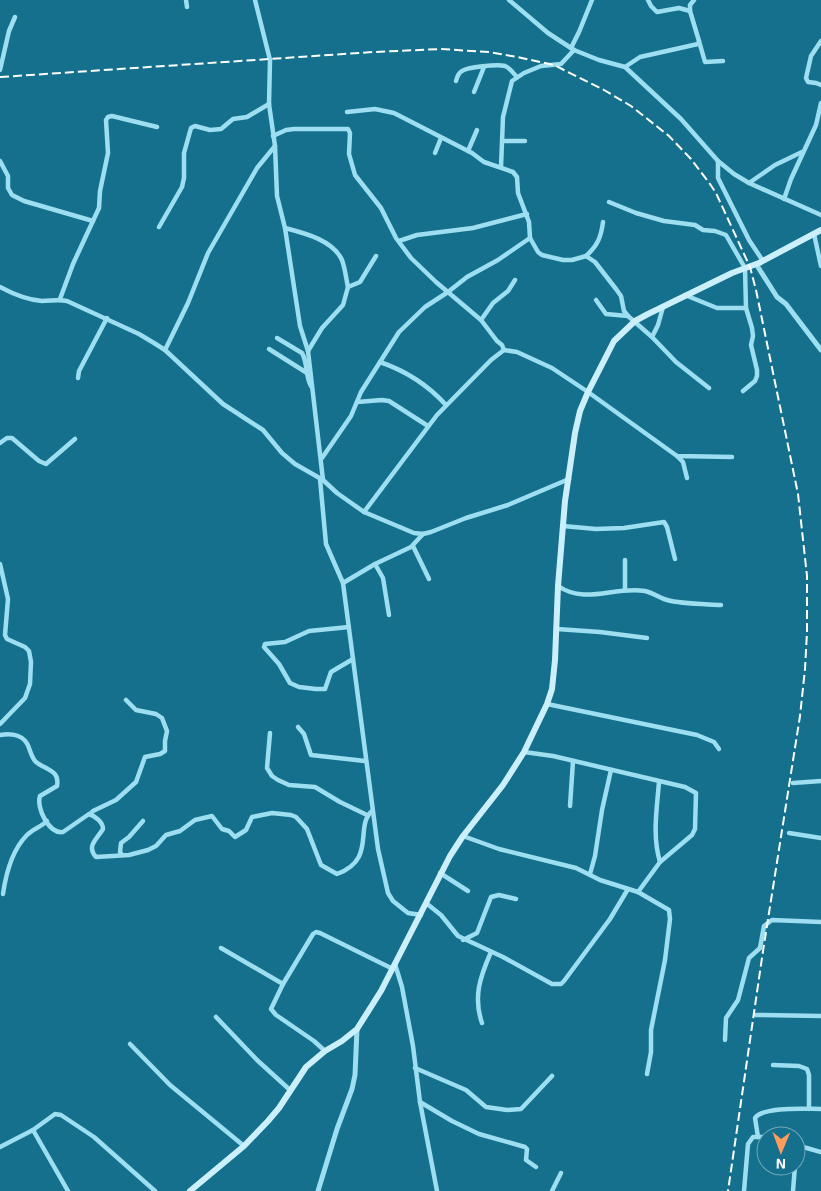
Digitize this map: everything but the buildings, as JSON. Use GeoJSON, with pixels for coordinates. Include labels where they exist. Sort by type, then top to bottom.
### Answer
{"type":"FeatureCollection","features":[{"type":"Feature","properties":{"kind":"main road"},"geometry":{"type":"LineString","coordinates":[[190,1191],[244,1146],[279,1108],[306,1067],[357,1029],[370,1010],[394,966],[421,915],[440,873],[463,836],[503,785],[524,752],[552,690],[563,526],[575,433],[580,411],[588,392],[614,341],[635,321],[745,268],[760,263],[821,230]]}},
{"type":"Feature","properties":{"kind":"street"},"geometry":{"type":"LineString","coordinates":[[186,0],[187,7]]}},
{"type":"Feature","properties":{"kind":"street"},"geometry":{"type":"LineString","coordinates":[[254,0],[270,60],[269,104],[272,136],[275,146],[277,196],[285,228],[300,326],[308,351],[322,458],[326,544],[343,583],[378,849],[388,893],[393,901],[408,913],[421,915]]}},
{"type":"Feature","properties":{"kind":"street"},"geometry":{"type":"LineString","coordinates":[[509,0],[548,33],[572,49],[599,60],[625,67],[681,119],[718,161],[749,183],[821,215]]}},
{"type":"Feature","properties":{"kind":"street"},"geometry":{"type":"LineString","coordinates":[[501,167],[503,117],[512,81],[541,66],[562,64],[572,49],[592,0]]}},
{"type":"Feature","properties":{"kind":"street"},"geometry":{"type":"LineString","coordinates":[[648,0],[657,12],[679,8],[690,11]]}},
{"type":"Feature","properties":{"kind":"street"},"geometry":{"type":"LineString","coordinates":[[694,0],[690,5],[690,11],[705,62],[723,61]]}},
{"type":"Feature","properties":{"kind":"street"},"geometry":{"type":"LineString","coordinates":[[0,70],[7,36],[15,17]]}},
{"type":"Feature","properties":{"kind":"street"},"geometry":{"type":"LineString","coordinates":[[625,67],[640,57],[696,45],[699,41]]}},
{"type":"Feature","properties":{"kind":"street"},"geometry":{"type":"LineString","coordinates":[[821,41],[811,56],[806,78],[808,82],[816,82],[821,85]]}},
{"type":"Feature","properties":{"kind":"street"},"geometry":{"type":"LineString","coordinates":[[456,80],[459,74],[466,69],[484,67],[491,64],[508,68],[517,77]]}},
{"type":"Feature","properties":{"kind":"street"},"geometry":{"type":"LineString","coordinates":[[474,92],[484,67]]}},
{"type":"Feature","properties":{"kind":"street"},"geometry":{"type":"LineString","coordinates":[[784,199],[802,152],[816,125],[821,103]]}},
{"type":"Feature","properties":{"kind":"street"},"geometry":{"type":"LineString","coordinates":[[159,227],[182,187],[184,152],[191,128],[195,126],[210,130],[221,129],[233,118],[247,117],[269,104]]}},
{"type":"Feature","properties":{"kind":"street"},"geometry":{"type":"LineString","coordinates":[[347,112],[382,109],[394,113],[428,129],[484,162],[501,167],[516,175],[518,193],[529,222],[530,238],[538,252],[550,258],[572,260],[586,256],[596,246],[601,236],[603,222]]}},
{"type":"Feature","properties":{"kind":"street"},"geometry":{"type":"LineString","coordinates":[[60,300],[73,264],[99,208],[100,190],[108,159],[106,120],[112,116],[157,127]]}},
{"type":"Feature","properties":{"kind":"street"},"geometry":{"type":"LineString","coordinates":[[272,136],[294,129],[348,129],[350,133],[349,154],[355,175],[381,208],[399,241],[411,258],[481,320],[504,350]]}},
{"type":"Feature","properties":{"kind":"street"},"geometry":{"type":"LineString","coordinates":[[468,151],[477,130]]}},
{"type":"Feature","properties":{"kind":"street"},"geometry":{"type":"LineString","coordinates":[[436,153],[441,138]]}},
{"type":"Feature","properties":{"kind":"street"},"geometry":{"type":"LineString","coordinates":[[502,141],[525,141]]}},
{"type":"Feature","properties":{"kind":"street"},"geometry":{"type":"LineString","coordinates":[[164,350],[188,303],[208,253],[257,168],[275,146]]}},
{"type":"Feature","properties":{"kind":"street"},"geometry":{"type":"LineString","coordinates":[[749,183],[775,165],[802,152]]}},
{"type":"Feature","properties":{"kind":"street"},"geometry":{"type":"LineString","coordinates":[[0,161],[8,176],[8,188],[12,195],[24,201],[93,222]]}},
{"type":"Feature","properties":{"kind":"street"},"geometry":{"type":"LineString","coordinates":[[718,161],[718,178],[777,297],[786,304],[821,350]]}},
{"type":"Feature","properties":{"kind":"street"},"geometry":{"type":"LineString","coordinates":[[609,202],[636,213],[664,221],[695,225],[703,230],[722,233],[730,241],[745,268],[746,308],[752,328],[751,345],[758,376],[743,391]]}},
{"type":"Feature","properties":{"kind":"street"},"geometry":{"type":"LineString","coordinates":[[399,241],[417,235],[472,228],[527,214]]}},
{"type":"Feature","properties":{"kind":"street"},"geometry":{"type":"LineString","coordinates":[[285,228],[314,237],[336,251],[342,259],[348,287],[343,305],[322,328],[308,351]]}},
{"type":"Feature","properties":{"kind":"street"},"geometry":{"type":"LineString","coordinates":[[814,234],[821,266]]}},
{"type":"Feature","properties":{"kind":"street"},"geometry":{"type":"LineString","coordinates":[[322,458],[351,416],[356,402],[406,324],[425,307],[467,277],[498,260],[530,238]]}},
{"type":"Feature","properties":{"kind":"street"},"geometry":{"type":"LineString","coordinates":[[348,287],[360,282],[376,256]]}},
{"type":"Feature","properties":{"kind":"street"},"geometry":{"type":"LineString","coordinates":[[586,256],[595,262],[621,296],[624,311],[628,316],[676,362],[709,388]]}},
{"type":"Feature","properties":{"kind":"street"},"geometry":{"type":"LineString","coordinates":[[481,320],[492,303],[508,291],[515,280]]}},
{"type":"Feature","properties":{"kind":"street"},"geometry":{"type":"LineString","coordinates":[[0,287],[30,299],[44,301],[60,300],[107,318],[139,334],[164,350],[223,404],[263,430],[282,453],[295,464],[322,480],[364,512],[414,533],[423,534]]}},
{"type":"Feature","properties":{"kind":"street"},"geometry":{"type":"LineString","coordinates":[[685,296],[718,308],[746,308]]}},
{"type":"Feature","properties":{"kind":"street"},"geometry":{"type":"LineString","coordinates":[[596,300],[606,314],[628,316]]}},
{"type":"Feature","properties":{"kind":"street"},"geometry":{"type":"LineString","coordinates":[[652,337],[658,325],[663,307]]}},
{"type":"Feature","properties":{"kind":"street"},"geometry":{"type":"LineString","coordinates":[[78,378],[79,372],[107,318]]}},
{"type":"Feature","properties":{"kind":"street"},"geometry":{"type":"LineString","coordinates":[[277,338],[302,353],[309,383],[312,387]]}},
{"type":"Feature","properties":{"kind":"street"},"geometry":{"type":"LineString","coordinates":[[269,349],[307,373]]}},
{"type":"Feature","properties":{"kind":"street"},"geometry":{"type":"LineString","coordinates":[[364,512],[428,426],[446,405],[504,350],[517,352],[552,368],[588,392],[677,456],[683,462],[687,478]]}},
{"type":"Feature","properties":{"kind":"street"},"geometry":{"type":"LineString","coordinates":[[380,362],[416,378],[436,393],[446,405]]}},
{"type":"Feature","properties":{"kind":"street"},"geometry":{"type":"LineString","coordinates":[[356,402],[389,401],[428,426]]}},
{"type":"Feature","properties":{"kind":"street"},"geometry":{"type":"LineString","coordinates":[[0,443],[6,438],[12,438],[38,462],[46,464],[55,454],[75,439]]}},
{"type":"Feature","properties":{"kind":"street"},"geometry":{"type":"LineString","coordinates":[[677,456],[732,457]]}},
{"type":"Feature","properties":{"kind":"street"},"geometry":{"type":"LineString","coordinates":[[343,583],[375,564],[412,546],[423,534],[459,520],[508,506],[569,479]]}},
{"type":"Feature","properties":{"kind":"street"},"geometry":{"type":"LineString","coordinates":[[563,526],[596,530],[664,522],[675,559]]}},
{"type":"Feature","properties":{"kind":"street"},"geometry":{"type":"LineString","coordinates":[[412,546],[429,579]]}},
{"type":"Feature","properties":{"kind":"street"},"geometry":{"type":"LineString","coordinates":[[624,560],[625,590]]}},
{"type":"Feature","properties":{"kind":"street"},"geometry":{"type":"LineString","coordinates":[[0,564],[8,599],[5,628],[7,639],[30,651],[31,662],[30,684],[25,698],[0,724]]}},
{"type":"Feature","properties":{"kind":"street"},"geometry":{"type":"LineString","coordinates":[[375,564],[383,578],[389,616]]}},
{"type":"Feature","properties":{"kind":"street"},"geometry":{"type":"LineString","coordinates":[[558,586],[573,594],[581,595],[625,590],[644,591],[673,602],[721,605]]}},
{"type":"Feature","properties":{"kind":"street"},"geometry":{"type":"LineString","coordinates":[[348,627],[309,631],[290,640],[265,644],[264,647],[279,664],[290,683],[299,687],[325,689],[332,672],[353,658]]}},
{"type":"Feature","properties":{"kind":"street"},"geometry":{"type":"LineString","coordinates":[[556,629],[647,638]]}},
{"type":"Feature","properties":{"kind":"street"},"geometry":{"type":"LineString","coordinates":[[0,736],[15,735],[24,739],[36,762],[55,773],[57,786],[43,794],[39,800],[39,807],[52,829],[60,833],[93,811],[116,800],[136,782],[145,757],[163,753],[165,750],[167,731],[162,718],[156,714],[136,710],[126,700]]}},
{"type":"Feature","properties":{"kind":"street"},"geometry":{"type":"LineString","coordinates":[[547,704],[696,735],[714,742],[720,749]]}},
{"type":"Feature","properties":{"kind":"street"},"geometry":{"type":"LineString","coordinates":[[298,727],[304,734],[312,755],[365,761]]}},
{"type":"Feature","properties":{"kind":"street"},"geometry":{"type":"LineString","coordinates":[[270,733],[267,768],[272,776],[289,785],[315,787],[367,815]]}},
{"type":"Feature","properties":{"kind":"street"},"geometry":{"type":"LineString","coordinates":[[524,752],[553,756],[694,790],[698,797],[695,829],[692,835],[660,862],[638,892]]}},
{"type":"Feature","properties":{"kind":"street"},"geometry":{"type":"LineString","coordinates":[[570,806],[573,761]]}},
{"type":"Feature","properties":{"kind":"street"},"geometry":{"type":"LineString","coordinates":[[590,874],[611,770]]}},
{"type":"Feature","properties":{"kind":"street"},"geometry":{"type":"LineString","coordinates":[[793,783],[821,781]]}},
{"type":"Feature","properties":{"kind":"street"},"geometry":{"type":"LineString","coordinates":[[659,782],[656,833],[660,862]]}},
{"type":"Feature","properties":{"kind":"street"},"geometry":{"type":"LineString","coordinates":[[90,814],[99,821],[103,828],[92,845],[91,850],[94,855],[99,857],[134,854],[156,846],[166,835],[177,833],[198,818],[212,816],[222,829],[229,831],[235,837],[246,830],[252,817],[272,813],[291,815],[300,820],[307,829],[321,866],[337,874],[350,868],[359,854],[363,844],[367,815],[372,811]]}},
{"type":"Feature","properties":{"kind":"street"},"geometry":{"type":"LineString","coordinates":[[2,894],[11,861],[18,846],[28,834],[47,821]]}},
{"type":"Feature","properties":{"kind":"street"},"geometry":{"type":"LineString","coordinates":[[122,855],[120,852],[122,843],[130,837],[143,821]]}},
{"type":"Feature","properties":{"kind":"street"},"geometry":{"type":"LineString","coordinates":[[788,833],[821,838]]}},
{"type":"Feature","properties":{"kind":"street"},"geometry":{"type":"LineString","coordinates":[[463,836],[500,849],[560,864],[590,874],[600,880],[638,892],[670,910],[665,960],[651,1030],[647,1074]]}},
{"type":"Feature","properties":{"kind":"street"},"geometry":{"type":"LineString","coordinates":[[440,873],[468,891]]}},
{"type":"Feature","properties":{"kind":"street"},"geometry":{"type":"LineString","coordinates":[[426,903],[442,916],[453,932],[463,940],[491,952],[552,984],[560,984],[602,931],[628,889]]}},
{"type":"Feature","properties":{"kind":"street"},"geometry":{"type":"LineString","coordinates":[[463,940],[477,933],[491,897],[499,895],[516,899]]}},
{"type":"Feature","properties":{"kind":"street"},"geometry":{"type":"LineString","coordinates":[[726,1040],[726,1018],[738,1000],[749,958],[760,948],[764,926],[772,920],[821,922]]}},
{"type":"Feature","properties":{"kind":"street"},"geometry":{"type":"LineString","coordinates":[[325,1051],[272,1011],[271,1006],[304,948],[316,932],[394,966],[402,987],[413,1046],[420,1102],[437,1191]]}},
{"type":"Feature","properties":{"kind":"street"},"geometry":{"type":"LineString","coordinates":[[221,948],[283,984]]}},
{"type":"Feature","properties":{"kind":"street"},"geometry":{"type":"LineString","coordinates":[[482,1023],[478,1012],[477,1000],[481,977],[491,952]]}},
{"type":"Feature","properties":{"kind":"street"},"geometry":{"type":"LineString","coordinates":[[216,1016],[257,1060],[290,1090]]}},
{"type":"Feature","properties":{"kind":"street"},"geometry":{"type":"LineString","coordinates":[[756,1016],[821,1016]]}},
{"type":"Feature","properties":{"kind":"street"},"geometry":{"type":"LineString","coordinates":[[318,1191],[354,1082],[357,1029]]}},
{"type":"Feature","properties":{"kind":"street"},"geometry":{"type":"LineString","coordinates":[[130,1044],[170,1085],[244,1146]]}},
{"type":"Feature","properties":{"kind":"street"},"geometry":{"type":"LineString","coordinates":[[773,1065],[799,1066],[807,1069],[809,1075],[809,1109]]}},
{"type":"Feature","properties":{"kind":"street"},"geometry":{"type":"LineString","coordinates":[[415,1068],[466,1090],[486,1107],[507,1110],[521,1109],[552,1076]]}},
{"type":"Feature","properties":{"kind":"street"},"geometry":{"type":"LineString","coordinates":[[420,1102],[479,1134],[525,1147],[527,1149],[526,1160],[536,1168]]}},
{"type":"Feature","properties":{"kind":"street"},"geometry":{"type":"LineString","coordinates":[[756,1126],[755,1118],[760,1113],[821,1109]]}},
{"type":"Feature","properties":{"kind":"street"},"geometry":{"type":"LineString","coordinates":[[0,1147],[33,1130],[55,1114],[61,1115],[94,1137],[154,1191]]}},
{"type":"Feature","properties":{"kind":"street"},"geometry":{"type":"LineString","coordinates":[[33,1130],[68,1191]]}},
{"type":"Feature","properties":{"kind":"street"},"geometry":{"type":"LineString","coordinates":[[744,1191],[748,1144],[753,1137],[756,1136]]}},
{"type":"Feature","properties":{"kind":"street"},"geometry":{"type":"LineString","coordinates":[[806,1148],[821,1152]]}},
{"type":"Feature","properties":{"kind":"street"},"geometry":{"type":"LineString","coordinates":[[552,1191],[562,1173]]}},
{"type":"Feature","properties":{"kind":"street"},"geometry":{"type":"LineString","coordinates":[[793,1191],[794,1176]]}},
{"type":"Feature","properties":{"kind":"railway"},"geometry":{"type":"LineString","coordinates":[[0,77],[374,52],[441,49],[489,52],[554,65],[631,106],[669,136],[691,159],[716,193],[750,267],[756,290],[798,494],[807,576],[807,632],[800,716],[728,1191]]}}]}
